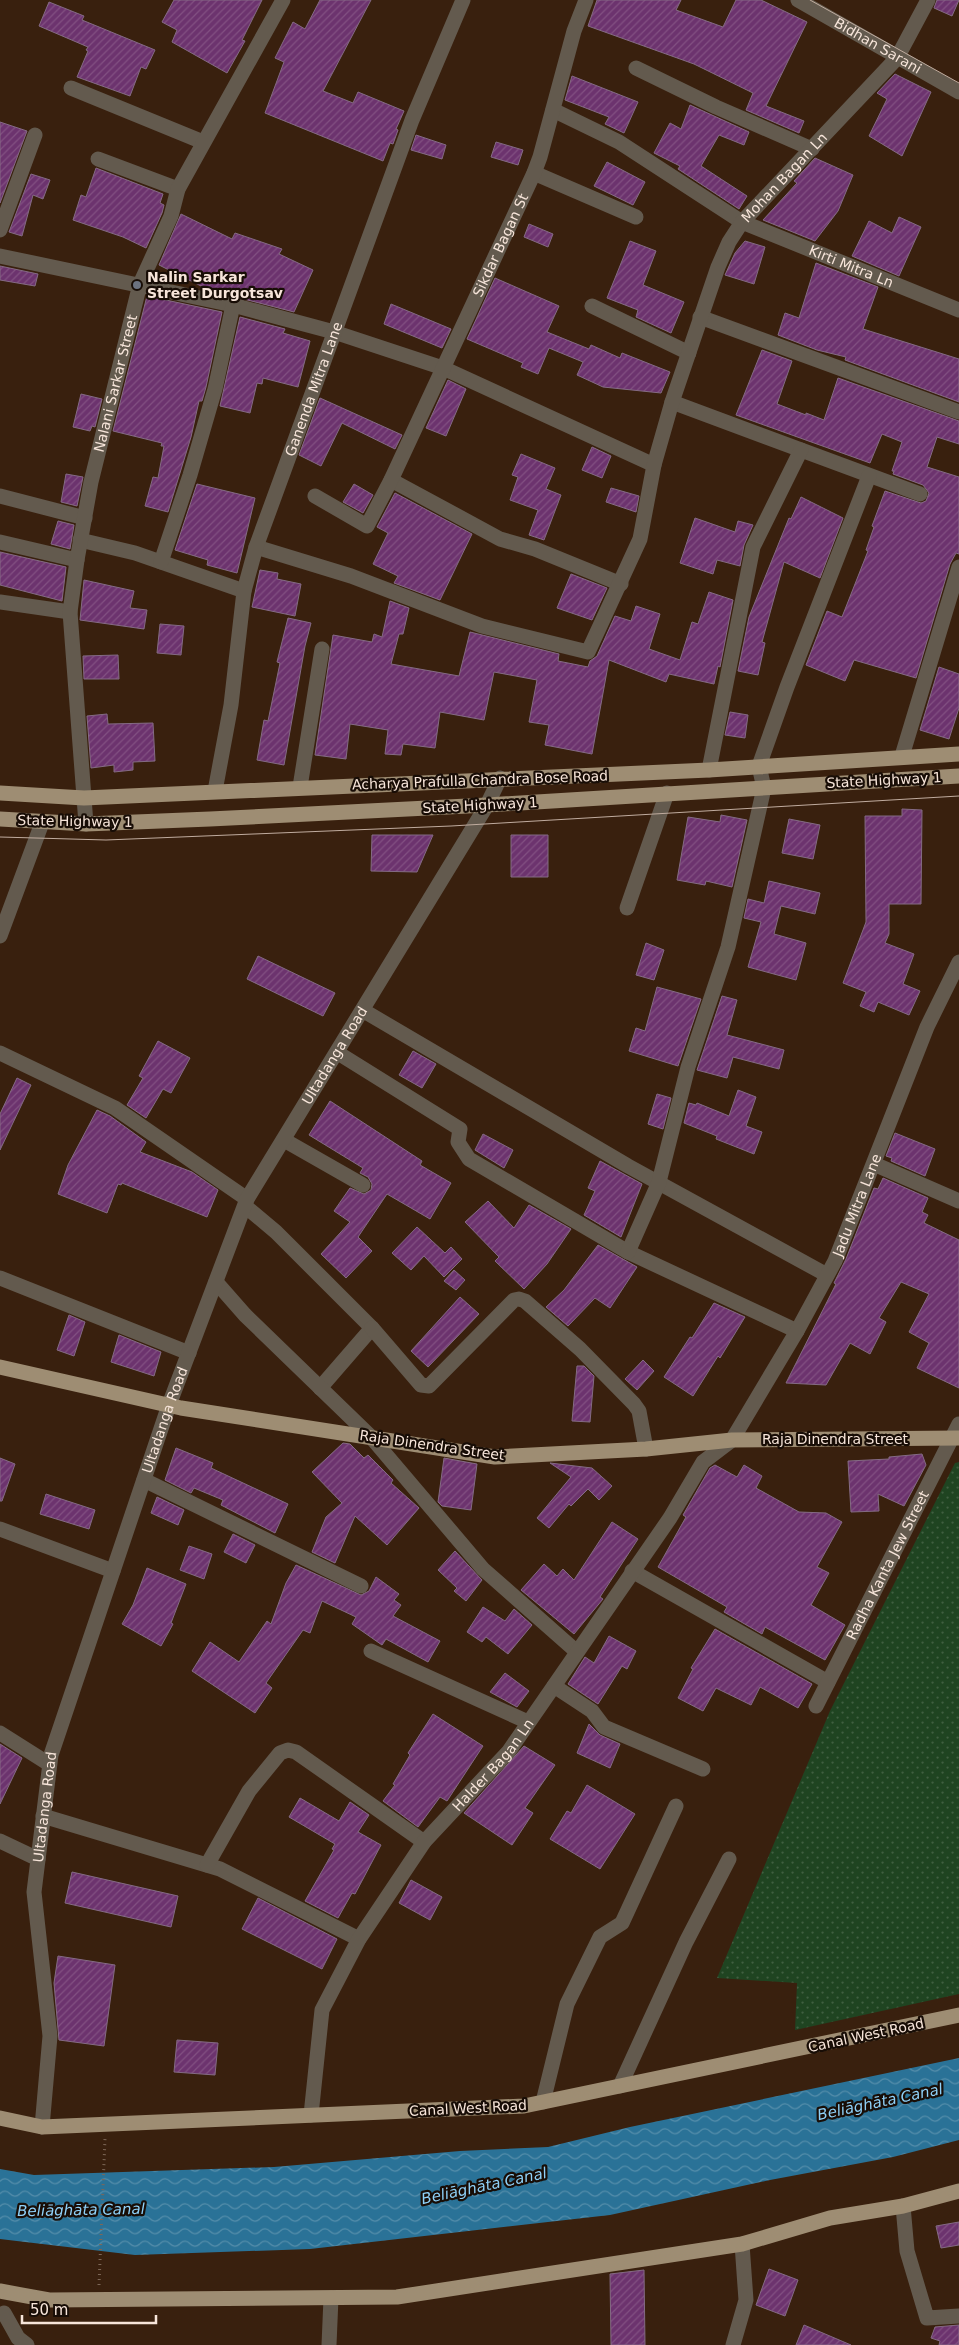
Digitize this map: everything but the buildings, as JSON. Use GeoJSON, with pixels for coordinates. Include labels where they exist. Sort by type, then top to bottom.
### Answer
{"type":"FeatureCollection","features":[{"type":"Feature","properties":{"kind":"main road","name":"Acharya Prafulla Chandra Bose Road"},"geometry":{"type":"LineString","coordinates":[[0,793],[84,798],[708,770],[902,756],[959,754]]}},
{"type":"Feature","properties":{"kind":"main road","name":"State Highway 1"},"geometry":{"type":"LineString","coordinates":[[0,819],[42,823],[86,824],[487,805],[959,776]]}},
{"type":"Feature","properties":{"kind":"main road","name":"Raja Dinendra Street"},"geometry":{"type":"LineString","coordinates":[[0,1367],[169,1405],[495,1457],[646,1450],[732,1440],[955,1438]]}},
{"type":"Feature","properties":{"kind":"main road","name":"Canal West Road"},"geometry":{"type":"LineString","coordinates":[[0,2118],[42,2127],[524,2106],[959,2016]]}},
{"type":"Feature","properties":{"kind":"main road"},"geometry":{"type":"LineString","coordinates":[[6,2292],[49,2300],[397,2297],[742,2244],[830,2218],[902,2206],[959,2191]]}},
{"type":"Feature","properties":{"kind":"street","name":"Nalani Sarkar Street"},"geometry":{"type":"LineString","coordinates":[[86,824],[70,612],[80,540],[91,482],[140,284],[171,216],[178,189],[283,0]]}},
{"type":"Feature","properties":{"kind":"street","name":"Ganenda Mitra Lane"},"geometry":{"type":"LineString","coordinates":[[215,791],[231,705],[244,591],[256,547],[412,120],[463,0]]}},
{"type":"Feature","properties":{"kind":"street","name":"Sikdar Bagan St"},"geometry":{"type":"LineString","coordinates":[[315,496],[367,526],[391,480],[534,173],[574,31],[586,0]]}},
{"type":"Feature","properties":{"kind":"street","name":"Bidhan Sarani"},"geometry":{"type":"LineString","coordinates":[[798,0],[959,92]]}},
{"type":"Feature","properties":{"kind":"street","name":"Mohan Bagan Ln"},"geometry":{"type":"LineString","coordinates":[[256,547],[351,576],[482,626],[588,652],[603,617],[621,584],[640,539],[654,465],[672,402],[700,317],[729,242],[742,222],[897,58],[928,0]]}},
{"type":"Feature","properties":{"kind":"street"},"geometry":{"type":"LineString","coordinates":[[636,68],[716,107],[812,149]]}},
{"type":"Feature","properties":{"kind":"street"},"geometry":{"type":"LineString","coordinates":[[71,88],[203,142]]}},
{"type":"Feature","properties":{"kind":"street","name":"Kirti Mitra Ln"},"geometry":{"type":"LineString","coordinates":[[553,110],[619,142],[742,222],[959,310]]}},
{"type":"Feature","properties":{"kind":"street"},"geometry":{"type":"LineString","coordinates":[[0,230],[36,135]]}},
{"type":"Feature","properties":{"kind":"street"},"geometry":{"type":"LineString","coordinates":[[98,159],[178,189]]}},
{"type":"Feature","properties":{"kind":"street"},"geometry":{"type":"LineString","coordinates":[[534,173],[636,217]]}},
{"type":"Feature","properties":{"kind":"street"},"geometry":{"type":"LineString","coordinates":[[0,256],[233,305],[334,332],[443,368],[654,465]]}},
{"type":"Feature","properties":{"kind":"street"},"geometry":{"type":"LineString","coordinates":[[161,562],[190,475],[215,389],[233,305]]}},
{"type":"Feature","properties":{"kind":"street"},"geometry":{"type":"LineString","coordinates":[[592,306],[689,354]]}},
{"type":"Feature","properties":{"kind":"street"},"geometry":{"type":"LineString","coordinates":[[700,317],[959,412]]}},
{"type":"Feature","properties":{"kind":"street"},"geometry":{"type":"LineString","coordinates":[[672,402],[920,494]]}},
{"type":"Feature","properties":{"kind":"street"},"geometry":{"type":"LineString","coordinates":[[708,770],[753,547],[801,450]]}},
{"type":"Feature","properties":{"kind":"street"},"geometry":{"type":"LineString","coordinates":[[628,1252],[658,1182],[688,1067],[728,947],[764,788],[759,766],[790,678],[870,476]]}},
{"type":"Feature","properties":{"kind":"street"},"geometry":{"type":"LineString","coordinates":[[391,480],[500,540],[535,549],[621,584]]}},
{"type":"Feature","properties":{"kind":"street"},"geometry":{"type":"LineString","coordinates":[[0,496],[85,518]]}},
{"type":"Feature","properties":{"kind":"street"},"geometry":{"type":"LineString","coordinates":[[80,540],[135,553],[244,591]]}},
{"type":"Feature","properties":{"kind":"street"},"geometry":{"type":"LineString","coordinates":[[0,542],[77,560]]}},
{"type":"Feature","properties":{"kind":"street"},"geometry":{"type":"LineString","coordinates":[[902,756],[959,567]]}},
{"type":"Feature","properties":{"kind":"street"},"geometry":{"type":"LineString","coordinates":[[0,602],[70,612]]}},
{"type":"Feature","properties":{"kind":"street"},"geometry":{"type":"LineString","coordinates":[[300,787],[322,649]]}},
{"type":"Feature","properties":{"kind":"street","name":"Ultadanga Road"},"geometry":{"type":"LineString","coordinates":[[42,2127],[50,2036],[34,1892],[50,1755],[169,1405],[246,1202],[364,1011],[487,805],[500,778]]}},
{"type":"Feature","properties":{"kind":"street"},"geometry":{"type":"LineString","coordinates":[[627,908],[667,793]]}},
{"type":"Feature","properties":{"kind":"street"},"geometry":{"type":"LineString","coordinates":[[0,936],[42,823]]}},
{"type":"Feature","properties":{"kind":"street","name":"Jadu Mitra Lane"},"geometry":{"type":"LineString","coordinates":[[732,1440],[797,1331],[827,1275],[874,1164],[927,1027],[959,962]]}},
{"type":"Feature","properties":{"kind":"street"},"geometry":{"type":"LineString","coordinates":[[364,1011],[658,1182],[827,1275]]}},
{"type":"Feature","properties":{"kind":"street"},"geometry":{"type":"LineString","coordinates":[[0,1053],[115,1108],[246,1202],[372,1328],[421,1384],[428,1386],[514,1300],[525,1301],[580,1349],[634,1404],[639,1411],[646,1450]]}},
{"type":"Feature","properties":{"kind":"street"},"geometry":{"type":"LineString","coordinates":[[338,1053],[460,1129],[458,1142],[469,1159],[628,1252],[797,1331]]}},
{"type":"Feature","properties":{"kind":"street"},"geometry":{"type":"LineString","coordinates":[[284,1140],[363,1184]]}},
{"type":"Feature","properties":{"kind":"street"},"geometry":{"type":"LineString","coordinates":[[874,1164],[959,1201]]}},
{"type":"Feature","properties":{"kind":"street"},"geometry":{"type":"LineString","coordinates":[[0,1278],[189,1353]]}},
{"type":"Feature","properties":{"kind":"street"},"geometry":{"type":"LineString","coordinates":[[216,1282],[245,1315],[371,1437],[483,1569],[577,1652]]}},
{"type":"Feature","properties":{"kind":"street"},"geometry":{"type":"LineString","coordinates":[[320,1388],[372,1328]]}},
{"type":"Feature","properties":{"kind":"street","name":"Radha Kanta Jew Street"},"geometry":{"type":"LineString","coordinates":[[816,1706],[955,1438],[959,1424]]}},
{"type":"Feature","properties":{"kind":"street","name":"Halder Bagan Ln"},"geometry":{"type":"LineString","coordinates":[[311,2115],[322,2010],[359,1939],[424,1842],[509,1751],[670,1518],[703,1462],[732,1440]]}},
{"type":"Feature","properties":{"kind":"street"},"geometry":{"type":"LineString","coordinates":[[144,1480],[361,1586]]}},
{"type":"Feature","properties":{"kind":"street"},"geometry":{"type":"LineString","coordinates":[[0,1529],[113,1572]]}},
{"type":"Feature","properties":{"kind":"street"},"geometry":{"type":"LineString","coordinates":[[632,1571],[828,1682]]}},
{"type":"Feature","properties":{"kind":"street"},"geometry":{"type":"LineString","coordinates":[[371,1651],[528,1722]]}},
{"type":"Feature","properties":{"kind":"street"},"geometry":{"type":"LineString","coordinates":[[554,1686],[592,1711],[604,1727],[703,1769]]}},
{"type":"Feature","properties":{"kind":"street"},"geometry":{"type":"LineString","coordinates":[[0,1732],[49,1764]]}},
{"type":"Feature","properties":{"kind":"street"},"geometry":{"type":"LineString","coordinates":[[207,1865],[249,1791],[280,1753],[288,1750],[296,1752],[424,1842]]}},
{"type":"Feature","properties":{"kind":"street"},"geometry":{"type":"LineString","coordinates":[[544,2102],[567,2004],[600,1938],[622,1923],[676,1806]]}},
{"type":"Feature","properties":{"kind":"street"},"geometry":{"type":"LineString","coordinates":[[43,1816],[220,1869],[359,1939]]}},
{"type":"Feature","properties":{"kind":"street"},"geometry":{"type":"LineString","coordinates":[[0,1841],[38,1859]]}},
{"type":"Feature","properties":{"kind":"street"},"geometry":{"type":"LineString","coordinates":[[620,2086],[686,1942],[729,1860]]}},
{"type":"Feature","properties":{"kind":"street"},"geometry":{"type":"LineString","coordinates":[[902,2206],[907,2250],[927,2318],[959,2316]]}},
{"type":"Feature","properties":{"kind":"street"},"geometry":{"type":"LineString","coordinates":[[733,2345],[746,2300],[742,2244]]}},
{"type":"Feature","properties":{"kind":"street"},"geometry":{"type":"LineString","coordinates":[[6,2292],[2,2315],[18,2338],[27,2345]]}},
{"type":"Feature","properties":{"kind":"street"},"geometry":{"type":"LineString","coordinates":[[329,2345],[331,2298]]}},
{"type":"Feature","properties":{"kind":"path"},"geometry":{"type":"LineString","coordinates":[[98,2300],[106,2124]]}},
{"type":"Feature","properties":{"kind":"green space"},"geometry":{"type":"Polygon","coordinates":[[[959,1462],[959,1994],[795,2030],[797,1983],[717,1978],[830,1711],[955,1463],[959,1462]]]}},
{"type":"Feature","properties":{"kind":"water","name":"Beliāghāta Canal"},"geometry":{"type":"Polygon","coordinates":[[[959,2058],[959,2140],[893,2157],[770,2180],[610,2215],[310,2249],[135,2255],[0,2239],[0,2169],[34,2175],[274,2167],[460,2151],[548,2147],[630,2127],[959,2058]]]}},
{"type":"Feature","properties":{"kind":"tram line"},"geometry":{"type":"LineString","coordinates":[[810,0],[959,83]]}},
{"type":"Feature","properties":{"kind":"tram line"},"geometry":{"type":"LineString","coordinates":[[0,837],[106,840],[451,826],[959,796]]}},
{"type":"Feature","properties":{"kind":"place","name":"Nalin Sarkar Street Durgotsav"},"geometry":{"type":"Point","coordinates":[137,285]}}]}
